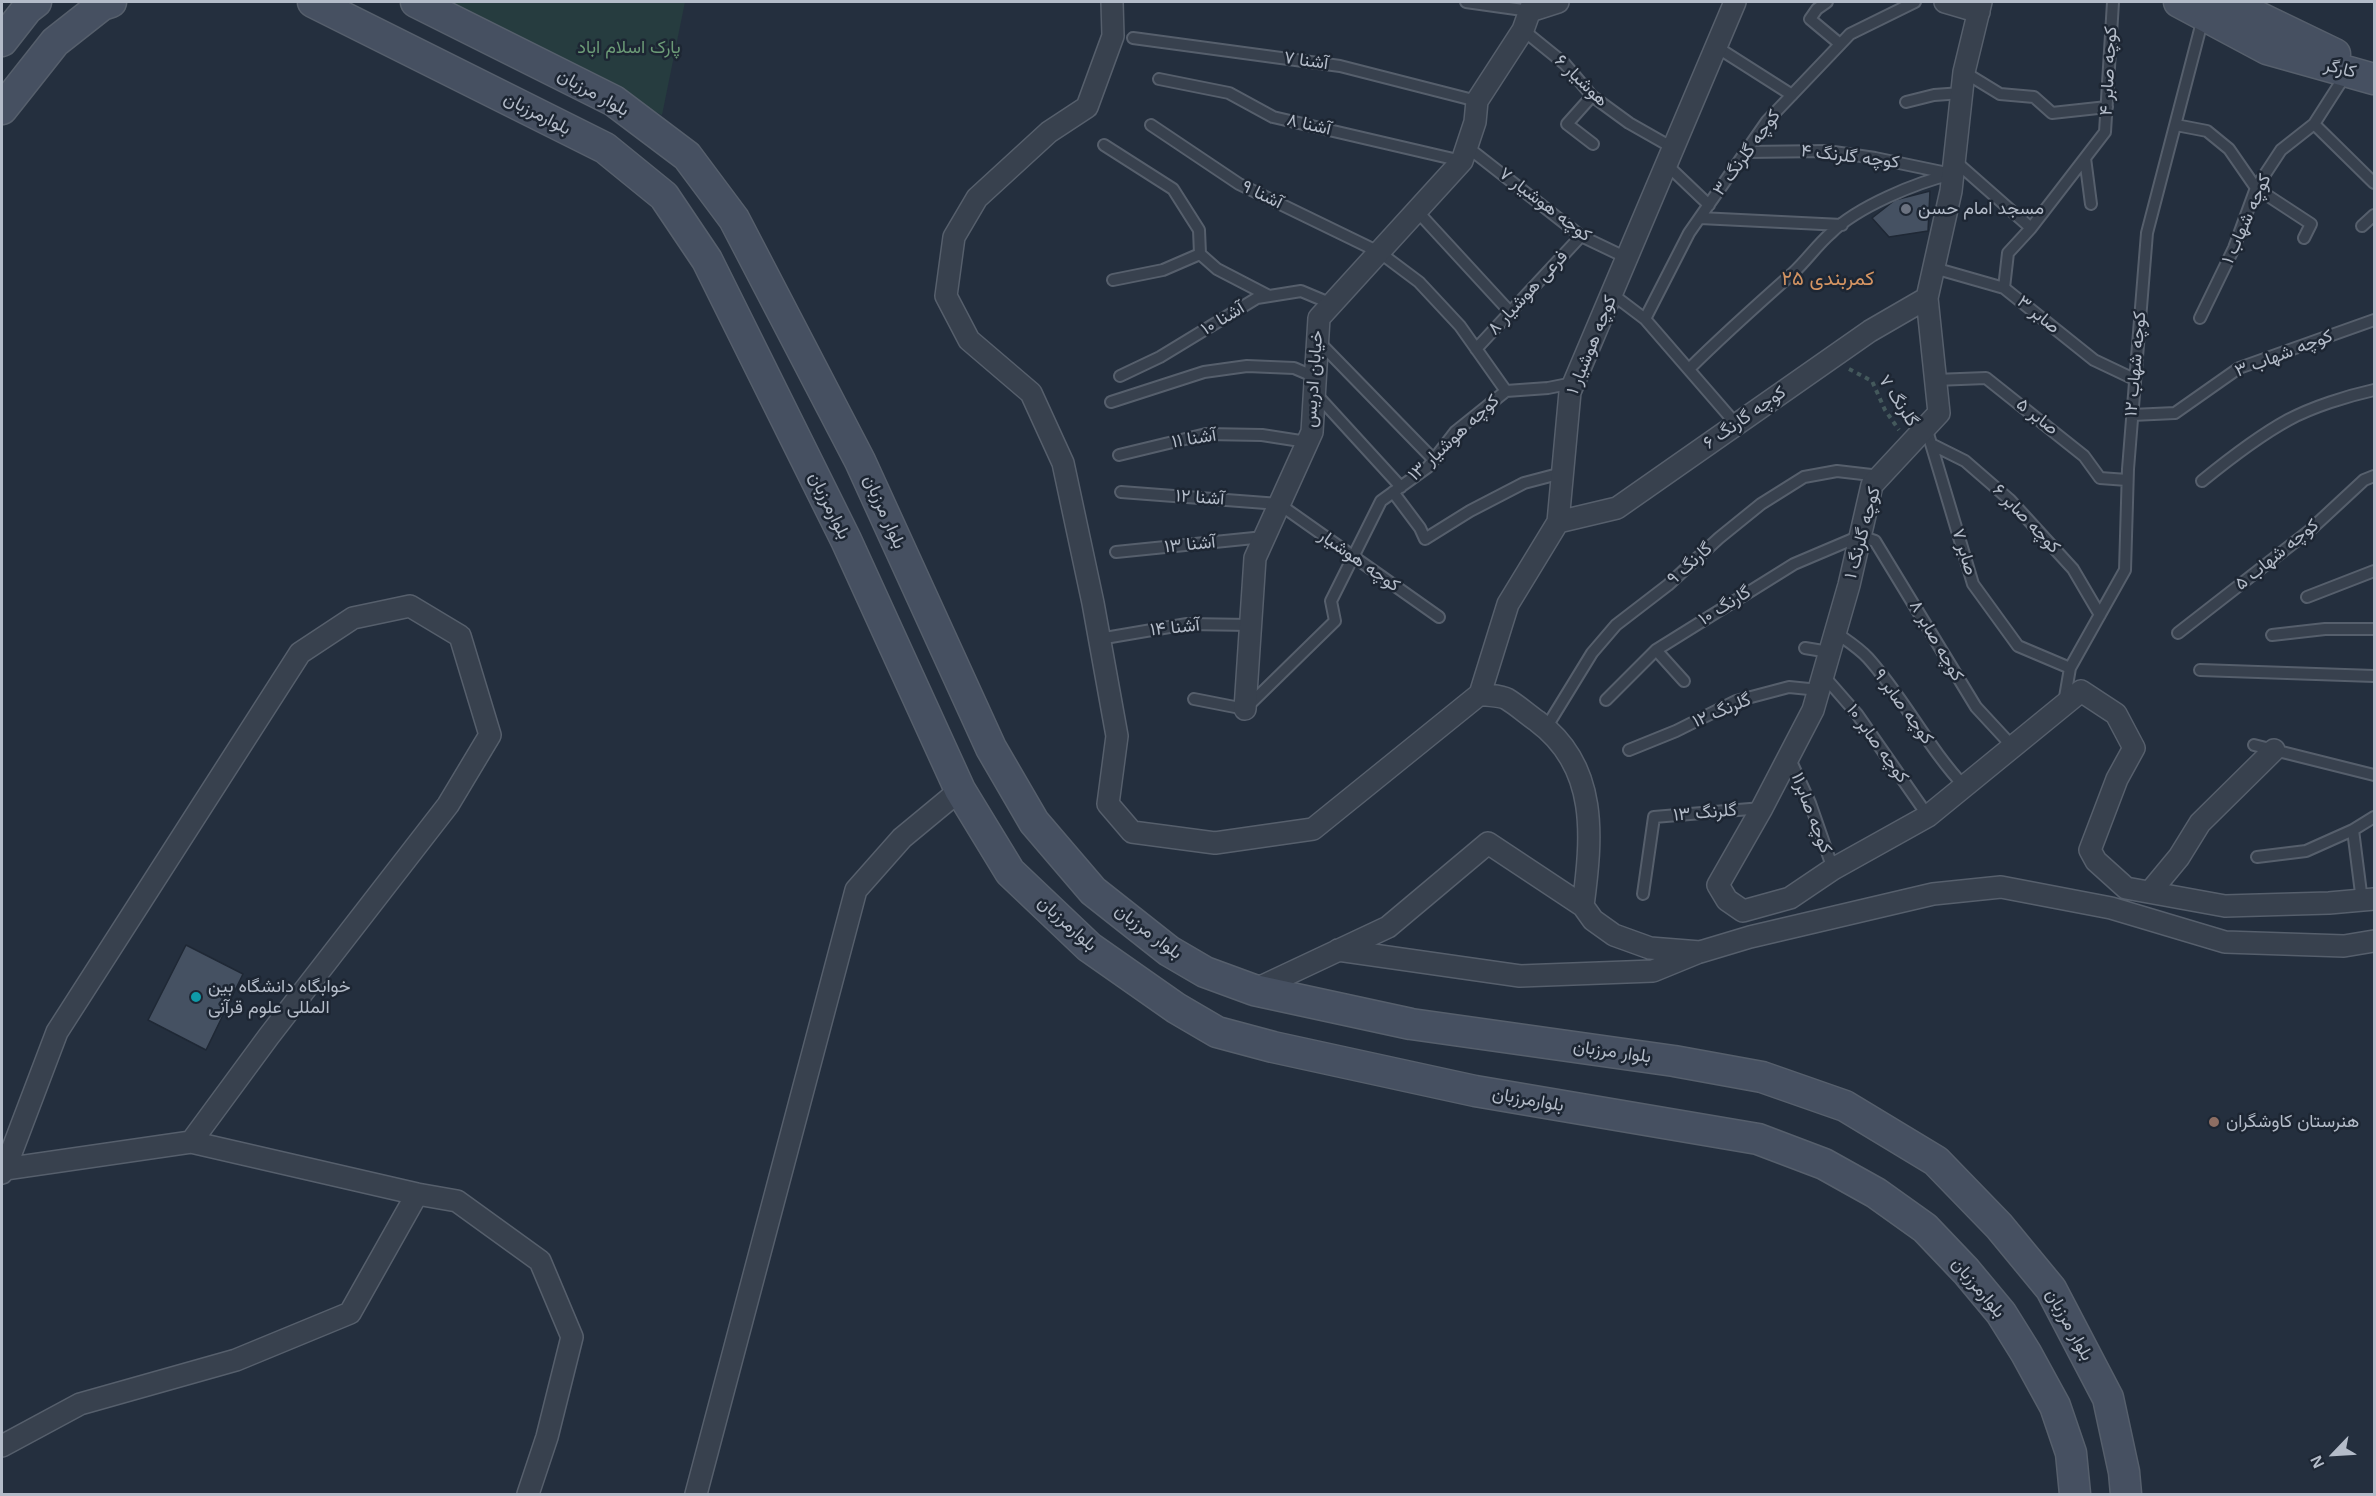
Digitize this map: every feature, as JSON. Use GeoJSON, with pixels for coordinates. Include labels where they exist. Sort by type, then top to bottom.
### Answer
{"type":"FeatureCollection","features":[{"type":"Feature","properties":{"kind":"main road"},"geometry":{"type":"LineString","coordinates":[[2,42],[27,9],[36,2]]}},
{"type":"Feature","properties":{"kind":"main road"},"geometry":{"type":"LineString","coordinates":[[2,109],[55,42],[102,5],[111,2]]}},
{"type":"Feature","properties":{"kind":"main road","name":"بلوارمرزبان"},"geometry":{"type":"LineString","coordinates":[[313,2],[604,148],[664,196],[707,260],[846,540],[960,790],[1010,872],[1089,947],[1176,1008],[1217,1032],[1273,1047],[1475,1091],[1758,1139],[1824,1164],[1876,1193],[1925,1228],[1966,1271],[2001,1313],[2055,1406],[2071,1453],[2075,1494]]}},
{"type":"Feature","properties":{"kind":"main road","name":"بلوار مرزبان"},"geometry":{"type":"LineString","coordinates":[[416,2],[614,101],[687,156],[734,219],[860,461],[991,748],[1034,822],[1093,891],[1169,951],[1205,972],[1254,990],[1411,1024],[1674,1061],[1762,1077],[1845,1106],[1936,1161],[1999,1226],[2051,1289],[2108,1398],[2124,1472],[2126,1494]]}},
{"type":"Feature","properties":{"kind":"main road","name":"کارگر"},"geometry":{"type":"LineString","coordinates":[[2220,6],[2334,53],[2362,76]]}},
{"type":"Feature","properties":{"kind":"main road","name":"کارگر"},"geometry":{"type":"LineString","coordinates":[[2220,6],[2267,49],[2362,76]]}},
{"type":"Feature","properties":{"kind":"street"},"geometry":{"type":"LineString","coordinates":[[1112,2],[1113,36],[1087,107],[1049,132],[977,198],[954,237],[946,296],[969,340],[1031,393],[1064,463],[1117,736],[1108,804],[1132,832],[1215,843],[1313,829],[1480,694],[1506,698],[1563,744],[1583,781],[1590,849],[1583,906]]}},
{"type":"Feature","properties":{"kind":"street"},"geometry":{"type":"LineString","coordinates":[[1529,14],[1558,2]]}},
{"type":"Feature","properties":{"kind":"street","name":"کوچه هوشیار ۱"},"geometry":{"type":"LineString","coordinates":[[1480,694],[1509,604],[1558,522],[1570,392],[1735,2]]}},
{"type":"Feature","properties":{"kind":"street"},"geometry":{"type":"LineString","coordinates":[[1945,2],[1980,7]]}},
{"type":"Feature","properties":{"kind":"street","name":"کوچه گلرنگ ۱"},"geometry":{"type":"LineString","coordinates":[[1833,869],[1790,898],[1743,911],[1727,900],[1718,885],[1762,808],[1813,710],[1872,485],[1922,438],[1939,413],[1927,298],[1951,191],[1965,72],[1980,7]]}},
{"type":"Feature","properties":{"kind":"street","name":"خیابان ادریس"},"geometry":{"type":"LineString","coordinates":[[1245,709],[1255,558],[1312,432],[1319,318],[1418,211],[1464,154],[1475,122],[1477,101],[1529,14]]}},
{"type":"Feature","properties":{"kind":"street","name":"کوچه گارنگ ۶"},"geometry":{"type":"LineString","coordinates":[[1558,522],[1617,508],[1870,331],[1927,298]]}},
{"type":"Feature","properties":{"kind":"street"},"geometry":{"type":"LineString","coordinates":[[191,1142],[268,1036],[448,805],[490,735],[460,636],[410,606],[353,618],[300,654],[57,1032],[3,1171],[191,1142],[417,1194],[457,1201],[540,1261],[572,1337],[547,1437],[528,1494]]}},
{"type":"Feature","properties":{"kind":"street"},"geometry":{"type":"LineString","coordinates":[[1833,869],[1928,816],[2081,691],[2116,714],[2134,748],[2117,779],[2090,849],[2096,861],[2126,888],[2225,906],[2368,900]]}},
{"type":"Feature","properties":{"kind":"street"},"geometry":{"type":"LineString","coordinates":[[2150,892],[2179,857],[2200,823],[2264,748]]}},
{"type":"Feature","properties":{"kind":"street"},"geometry":{"type":"LineString","coordinates":[[696,1494],[856,890],[902,838],[960,790]]}},
{"type":"Feature","properties":{"kind":"street"},"geometry":{"type":"LineString","coordinates":[[1254,990],[1388,927],[1488,843],[1583,906],[1593,920],[1614,935],[1650,948],[1700,952]]}},
{"type":"Feature","properties":{"kind":"street"},"geometry":{"type":"LineString","coordinates":[[1338,950],[1520,976],[1653,971],[1700,952],[1750,937],[1934,894],[2001,887],[2111,908],[2225,942],[2344,946],[2374,941]]}},
{"type":"Feature","properties":{"kind":"street"},"geometry":{"type":"LineString","coordinates":[[2,1446],[80,1404],[236,1360],[350,1313],[417,1194]]}},
{"type":"Feature","properties":{"kind":"lane"},"geometry":{"type":"LineString","coordinates":[[1466,2],[1529,14]]}},
{"type":"Feature","properties":{"kind":"lane"},"geometry":{"type":"LineString","coordinates":[[1827,2],[1817,9],[1810,19],[1840,44]]}},
{"type":"Feature","properties":{"kind":"lane","name":"کوچه گلرنگ ۳"},"geometry":{"type":"LineString","coordinates":[[1645,319],[1689,233],[1767,121],[1850,34],[1915,2]]}},
{"type":"Feature","properties":{"kind":"lane","name":"کوچه صابر ۴"},"geometry":{"type":"LineString","coordinates":[[2004,288],[2008,253],[2031,228],[2105,132],[2113,2]]}},
{"type":"Feature","properties":{"kind":"lane","name":"کوچه شهاب ۱۲"},"geometry":{"type":"LineString","coordinates":[[2063,706],[2070,668],[2125,570],[2127,480],[2147,233],[2176,124],[2220,6]]}},
{"type":"Feature","properties":{"kind":"lane","name":"هوشیار ۶"},"geometry":{"type":"LineString","coordinates":[[1529,14],[1565,64],[1592,96],[1670,156],[1709,205]]}},
{"type":"Feature","properties":{"kind":"lane","name":"آشنا ۷"},"geometry":{"type":"LineString","coordinates":[[1133,38],[1340,66],[1477,101]]}},
{"type":"Feature","properties":{"kind":"lane"},"geometry":{"type":"LineString","coordinates":[[1715,46],[1792,95]]}},
{"type":"Feature","properties":{"kind":"lane"},"geometry":{"type":"LineString","coordinates":[[1965,72],[2000,94],[2034,97],[2052,113],[2107,107]]}},
{"type":"Feature","properties":{"kind":"lane","name":"کوچه شهاب ۱"},"geometry":{"type":"LineString","coordinates":[[2200,318],[2234,248],[2256,188],[2281,150],[2314,124],[2362,76]]}},
{"type":"Feature","properties":{"kind":"lane","name":"آشنا ۸"},"geometry":{"type":"LineString","coordinates":[[1159,79],[1229,93],[1273,117],[1464,154]]}},
{"type":"Feature","properties":{"kind":"lane"},"geometry":{"type":"LineString","coordinates":[[1906,102],[1934,95],[1962,93]]}},
{"type":"Feature","properties":{"kind":"lane"},"geometry":{"type":"LineString","coordinates":[[1592,96],[1567,124],[1593,144]]}},
{"type":"Feature","properties":{"kind":"lane"},"geometry":{"type":"LineString","coordinates":[[2176,124],[2208,131],[2229,149],[2256,188],[2311,225],[2304,238]]}},
{"type":"Feature","properties":{"kind":"lane"},"geometry":{"type":"LineString","coordinates":[[2314,124],[2374,183]]}},
{"type":"Feature","properties":{"kind":"lane","name":"آشنا ۹"},"geometry":{"type":"LineString","coordinates":[[1151,125],[1239,184],[1379,252],[1419,282],[1460,326],[1506,391]]}},
{"type":"Feature","properties":{"kind":"lane"},"geometry":{"type":"LineString","coordinates":[[1104,145],[1173,189],[1199,230],[1200,254],[1217,269],[1269,296]]}},
{"type":"Feature","properties":{"kind":"lane","name":"کوچه گلرنگ ۴"},"geometry":{"type":"LineString","coordinates":[[1746,152],[1827,151],[1954,168]]}},
{"type":"Feature","properties":{"kind":"lane","name":"کوچه هوشیار ۷"},"geometry":{"type":"LineString","coordinates":[[1464,154],[1581,236],[1627,258]]}},
{"type":"Feature","properties":{"kind":"lane"},"geometry":{"type":"LineString","coordinates":[[2085,158],[2091,204]]}},
{"type":"Feature","properties":{"kind":"lane"},"geometry":{"type":"LineString","coordinates":[[1689,369],[1731,327],[1796,270],[1832,231],[1872,206],[1954,168],[2031,228]]}},
{"type":"Feature","properties":{"kind":"lane"},"geometry":{"type":"LineString","coordinates":[[1418,211],[1510,312]]}},
{"type":"Feature","properties":{"kind":"lane"},"geometry":{"type":"LineString","coordinates":[[2362,226],[2374,215]]}},
{"type":"Feature","properties":{"kind":"lane"},"geometry":{"type":"LineString","coordinates":[[1700,218],[1842,225]]}},
{"type":"Feature","properties":{"kind":"lane","name":"فرعی هوشیار ۸"},"geometry":{"type":"LineString","coordinates":[[1476,349],[1581,236]]}},
{"type":"Feature","properties":{"kind":"lane"},"geometry":{"type":"LineString","coordinates":[[1113,280],[1163,270],[1200,254]]}},
{"type":"Feature","properties":{"kind":"lane","name":"صابر ۳"},"geometry":{"type":"LineString","coordinates":[[1934,268],[2004,288],[2094,360],[2134,379]]}},
{"type":"Feature","properties":{"kind":"lane","name":"آشنا ۱۰"},"geometry":{"type":"LineString","coordinates":[[1120,376],[1160,357],[1257,298],[1301,291],[1332,304]]}},
{"type":"Feature","properties":{"kind":"lane"},"geometry":{"type":"LineString","coordinates":[[1612,294],[1645,319],[1736,424]]}},
{"type":"Feature","properties":{"kind":"lane","name":"کوچه شهاب ۳"},"geometry":{"type":"LineString","coordinates":[[2132,415],[2175,413],[2240,368],[2374,320]]}},
{"type":"Feature","properties":{"kind":"lane"},"geometry":{"type":"LineString","coordinates":[[1318,341],[1434,459]]}},
{"type":"Feature","properties":{"kind":"lane"},"geometry":{"type":"LineString","coordinates":[[1111,402],[1204,372],[1247,366],[1294,368],[1315,384],[1397,489],[1425,539],[1470,511],[1524,483],[1562,473]]}},
{"type":"Feature","properties":{"kind":"lane","name":"صابر ۵"},"geometry":{"type":"LineString","coordinates":[[1935,380],[1986,378],[2052,428],[2084,456],[2100,478],[2127,480]]}},
{"type":"Feature","properties":{"kind":"lane","name":"کوچه هوشیار ۱۳"},"geometry":{"type":"LineString","coordinates":[[1245,709],[1335,621],[1330,601],[1381,501],[1428,467],[1455,432],[1506,391],[1548,388],[1574,383]]}},
{"type":"Feature","properties":{"kind":"lane"},"geometry":{"type":"LineString","coordinates":[[2202,482],[2236,453],[2289,419],[2374,390]]}},
{"type":"Feature","properties":{"kind":"lane","name":"آشنا ۱۱"},"geometry":{"type":"LineString","coordinates":[[1119,455],[1206,434],[1262,435],[1307,442]]}},
{"type":"Feature","properties":{"kind":"lane","name":"کوچه صابر ۶"},"geometry":{"type":"LineString","coordinates":[[1922,438],[1965,461],[2010,500],[2073,568],[2100,615]]}},
{"type":"Feature","properties":{"kind":"lane","name":"صابر ۷"},"geometry":{"type":"LineString","coordinates":[[1922,438],[1973,584],[2018,646],[2070,668]]}},
{"type":"Feature","properties":{"kind":"lane","name":"گارنگ ۹"},"geometry":{"type":"LineString","coordinates":[[1546,728],[1592,653],[1617,625],[1668,585],[1719,538],[1761,504],[1804,477],[1837,471],[1880,476]]}},
{"type":"Feature","properties":{"kind":"lane","name":"کوچه شهاب ۵"},"geometry":{"type":"LineString","coordinates":[[2178,633],[2308,531],[2364,480],[2374,476]]}},
{"type":"Feature","properties":{"kind":"lane","name":"آشنا ۱۲"},"geometry":{"type":"LineString","coordinates":[[1121,492],[1279,504]]}},
{"type":"Feature","properties":{"kind":"lane","name":"کوچه هوشیار"},"geometry":{"type":"LineString","coordinates":[[1279,504],[1438,617]]}},
{"type":"Feature","properties":{"kind":"lane","name":"گارنگ ۱۰"},"geometry":{"type":"LineString","coordinates":[[1606,700],[1656,650],[1794,564],[1860,536]]}},
{"type":"Feature","properties":{"kind":"lane","name":"کوچه صابر ۸"},"geometry":{"type":"LineString","coordinates":[[1860,536],[1875,541],[1976,707],[2013,747]]}},
{"type":"Feature","properties":{"kind":"lane","name":"آشنا ۱۳"},"geometry":{"type":"LineString","coordinates":[[1116,552],[1264,537]]}},
{"type":"Feature","properties":{"kind":"lane"},"geometry":{"type":"LineString","coordinates":[[2307,597],[2374,571]]}},
{"type":"Feature","properties":{"kind":"lane","name":"آشنا ۱۴"},"geometry":{"type":"LineString","coordinates":[[1100,639],[1187,624],[1251,625]]}},
{"type":"Feature","properties":{"kind":"lane"},"geometry":{"type":"LineString","coordinates":[[2272,635],[2325,629],[2374,629]]}},
{"type":"Feature","properties":{"kind":"lane"},"geometry":{"type":"LineString","coordinates":[[1805,648],[1832,642]]}},
{"type":"Feature","properties":{"kind":"lane","name":"کوچه صابر ۹"},"geometry":{"type":"LineString","coordinates":[[1832,642],[1867,657],[1910,712],[1943,764],[1965,788]]}},
{"type":"Feature","properties":{"kind":"lane"},"geometry":{"type":"LineString","coordinates":[[1656,650],[1684,681]]}},
{"type":"Feature","properties":{"kind":"lane"},"geometry":{"type":"LineString","coordinates":[[2200,670],[2374,676]]}},
{"type":"Feature","properties":{"kind":"lane","name":"گلرنگ ۱۲"},"geometry":{"type":"LineString","coordinates":[[1629,750],[1676,731],[1736,701],[1789,687],[1821,682]]}},
{"type":"Feature","properties":{"kind":"lane","name":"کوچه صابر ۱۰"},"geometry":{"type":"LineString","coordinates":[[1821,682],[1857,714],[1928,816]]}},
{"type":"Feature","properties":{"kind":"lane"},"geometry":{"type":"LineString","coordinates":[[1194,699],[1245,709]]}},
{"type":"Feature","properties":{"kind":"lane"},"geometry":{"type":"LineString","coordinates":[[2264,748],[2374,775]]}},
{"type":"Feature","properties":{"kind":"lane","name":"کوچه صابر۱۱"},"geometry":{"type":"LineString","coordinates":[[1789,757],[1810,803],[1833,869]]}},
{"type":"Feature","properties":{"kind":"lane","name":"گلرنگ ۱۳"},"geometry":{"type":"LineString","coordinates":[[1643,894],[1654,817],[1762,808]]}},
{"type":"Feature","properties":{"kind":"lane"},"geometry":{"type":"LineString","coordinates":[[2258,857],[2306,851],[2353,830],[2374,816]]}},
{"type":"Feature","properties":{"kind":"lane"},"geometry":{"type":"LineString","coordinates":[[2353,830],[2368,900]]}},
{"type":"Feature","properties":{"kind":"path","name":"گلرنگ ۷"},"geometry":{"type":"LineString","coordinates":[[1830,359],[1872,381],[1885,410],[1922,438]]}},
{"type":"Feature","properties":{"kind":"green space","name":"پارک اسلام اباد"},"geometry":{"type":"Polygon","coordinates":[[[418,2],[685,2],[662,115],[418,2]]]}},
{"type":"Feature","properties":{"kind":"building","name":"مسجد امام حسن"},"geometry":{"type":"Polygon","coordinates":[[[1930,191],[1928,231],[1889,237],[1872,218],[1895,200],[1930,191]]]}},
{"type":"Feature","properties":{"kind":"building","name":"خوابگاه دانشگاه بین المللی علوم قرآنی"},"geometry":{"type":"Polygon","coordinates":[[[186,945],[243,974],[206,1050],[148,1020],[186,945]]]}},
{"type":"Feature","properties":{"kind":"place","name":"مسجد امام حسن"},"geometry":{"type":"Point","coordinates":[1906,209]}},
{"type":"Feature","properties":{"kind":"place","name":"خوابگاه دانشگاه بین المللی علوم قرآنی"},"geometry":{"type":"Point","coordinates":[196,997]}},
{"type":"Feature","properties":{"kind":"place","name":"هنرستان کاوشگران"},"geometry":{"type":"Point","coordinates":[2214,1122]}},
{"type":"Feature","properties":{"kind":"district","name":"کمربندی ۲۵"},"geometry":{"type":"Point","coordinates":[1828,279]}}]}
